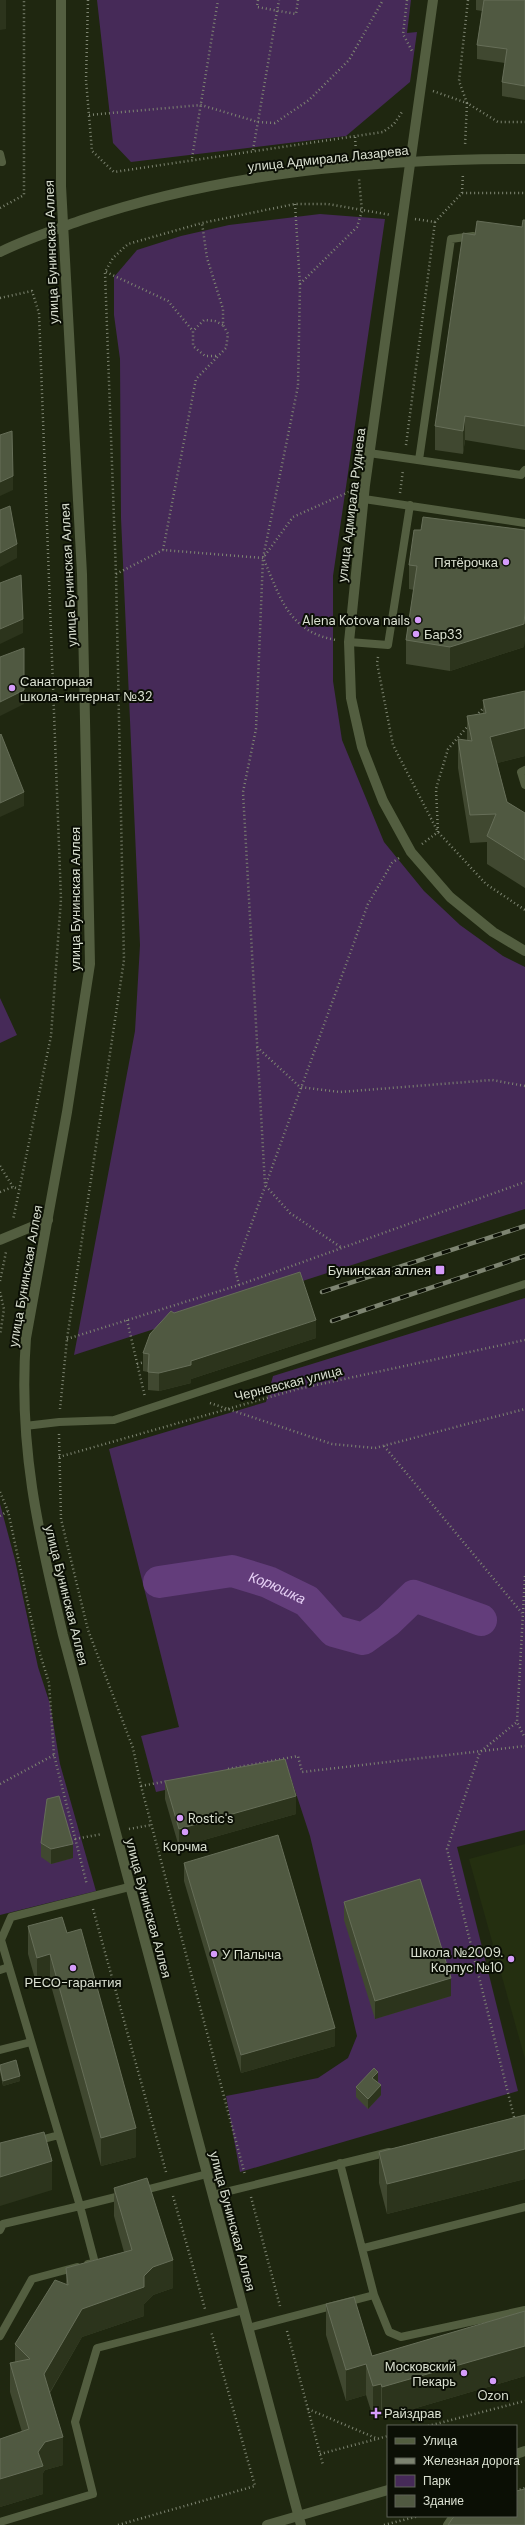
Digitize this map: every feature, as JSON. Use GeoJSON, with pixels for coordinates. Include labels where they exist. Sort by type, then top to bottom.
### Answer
{"type":"FeatureCollection","features":[{"type":"Feature","properties":{"kind":"street","name":"улица Бунинская Аллея"},"geometry":{"type":"LineString","coordinates":[[60,0],[63,227],[82,574],[90,964],[48,1220],[26,1338],[24,1370],[25,1426],[36,1524],[63,1635],[129,1887],[300,2520]]}},
{"type":"Feature","properties":{"kind":"street","name":"улица Адмирала Руднева"},"geometry":{"type":"LineString","coordinates":[[433,0],[365,485],[349,642],[351,698],[362,747],[383,801],[411,852],[450,897],[493,932],[525,951]]}},
{"type":"Feature","properties":{"kind":"street","name":"улица Адмирала Лазарева"},"geometry":{"type":"LineString","coordinates":[[0,252],[21,241],[121,207],[211,184],[288,172],[358,166],[464,159],[525,159]]}},
{"type":"Feature","properties":{"kind":"street"},"geometry":{"type":"LineString","coordinates":[[0,1240],[48,1220]]}},
{"type":"Feature","properties":{"kind":"street"},"geometry":{"type":"LineString","coordinates":[[267,2525],[300,2520],[387,2490]]}},
{"type":"Feature","properties":{"kind":"lane"},"geometry":{"type":"LineString","coordinates":[[419,460],[452,239],[481,235]]}},
{"type":"Feature","properties":{"kind":"lane"},"geometry":{"type":"LineString","coordinates":[[369,453],[521,475],[525,470]]}},
{"type":"Feature","properties":{"kind":"lane"},"geometry":{"type":"LineString","coordinates":[[364,499],[525,523]]}},
{"type":"Feature","properties":{"kind":"lane"},"geometry":{"type":"LineString","coordinates":[[349,642],[388,645],[410,505]]}},
{"type":"Feature","properties":{"kind":"lane"},"geometry":{"type":"LineString","coordinates":[[525,770],[521,772],[525,785]]}},
{"type":"Feature","properties":{"kind":"lane"},"geometry":{"type":"LineString","coordinates":[[25,1426],[59,1422],[114,1420],[525,1284]]}},
{"type":"Feature","properties":{"kind":"lane"},"geometry":{"type":"LineString","coordinates":[[0,2336],[32,2279],[95,2263],[80,2206],[1,1940],[11,1917],[129,1887]]}},
{"type":"Feature","properties":{"kind":"lane"},"geometry":{"type":"LineString","coordinates":[[0,1970],[9,1967]]}},
{"type":"Feature","properties":{"kind":"lane"},"geometry":{"type":"LineString","coordinates":[[0,2050],[31,2042]]}},
{"type":"Feature","properties":{"kind":"lane"},"geometry":{"type":"LineString","coordinates":[[30,2143],[59,2135]]}},
{"type":"Feature","properties":{"kind":"lane"},"geometry":{"type":"LineString","coordinates":[[213,2195],[401,2149]]}},
{"type":"Feature","properties":{"kind":"lane"},"geometry":{"type":"LineString","coordinates":[[340,2163],[364,2248],[374,2295],[389,2332],[401,2337],[525,2310]]}},
{"type":"Feature","properties":{"kind":"lane"},"geometry":{"type":"LineString","coordinates":[[0,2230],[3,2224],[207,2174]]}},
{"type":"Feature","properties":{"kind":"lane"},"geometry":{"type":"LineString","coordinates":[[364,2248],[525,2207]]}},
{"type":"Feature","properties":{"kind":"lane"},"geometry":{"type":"LineString","coordinates":[[248,2328],[374,2295]]}},
{"type":"Feature","properties":{"kind":"lane"},"geometry":{"type":"LineString","coordinates":[[0,2522],[93,2494],[74,2422],[97,2348],[244,2310]]}},
{"type":"Feature","properties":{"kind":"path"},"geometry":{"type":"LineString","coordinates":[[0,208],[24,195],[24,0]]}},
{"type":"Feature","properties":{"kind":"path"},"geometry":{"type":"LineString","coordinates":[[88,0],[86,80],[92,151],[114,172],[192,158],[383,132],[394,124],[403,108]]}},
{"type":"Feature","properties":{"kind":"path"},"geometry":{"type":"LineString","coordinates":[[192,158],[218,0]]}},
{"type":"Feature","properties":{"kind":"path"},"geometry":{"type":"LineString","coordinates":[[258,0],[257,7],[296,14],[298,0]]}},
{"type":"Feature","properties":{"kind":"path"},"geometry":{"type":"LineString","coordinates":[[253,150],[279,0]]}},
{"type":"Feature","properties":{"kind":"path"},"geometry":{"type":"LineString","coordinates":[[89,115],[201,105],[258,122],[275,123],[309,100],[349,60],[383,0]]}},
{"type":"Feature","properties":{"kind":"path"},"geometry":{"type":"LineString","coordinates":[[407,0],[403,34],[413,54]]}},
{"type":"Feature","properties":{"kind":"path"},"geometry":{"type":"LineString","coordinates":[[399,504],[435,222],[462,193],[467,103],[459,81],[468,0]]}},
{"type":"Feature","properties":{"kind":"path"},"geometry":{"type":"LineString","coordinates":[[421,90],[436,92],[467,103],[498,122],[525,122]]}},
{"type":"Feature","properties":{"kind":"path"},"geometry":{"type":"LineString","coordinates":[[300,285],[357,227],[362,211],[355,137]]}},
{"type":"Feature","properties":{"kind":"path"},"geometry":{"type":"LineString","coordinates":[[462,193],[525,193]]}},
{"type":"Feature","properties":{"kind":"path"},"geometry":{"type":"LineString","coordinates":[[435,222],[362,211],[328,204],[295,204],[202,223],[128,244],[113,258],[105,272],[116,574],[124,960],[67,1338],[239,1285],[525,1182]]}},
{"type":"Feature","properties":{"kind":"path"},"geometry":{"type":"LineString","coordinates":[[295,204],[300,285],[298,386],[264,558],[256,729],[243,792],[265,1185],[290,1213],[342,1248]]}},
{"type":"Feature","properties":{"kind":"path"},"geometry":{"type":"LineString","coordinates":[[163,550],[196,378],[216,356],[226,348],[228,334],[223,325],[223,309],[207,258],[202,223]]}},
{"type":"Feature","properties":{"kind":"path"},"geometry":{"type":"LineString","coordinates":[[105,272],[168,301],[193,331],[193,346],[205,356],[216,356]]}},
{"type":"Feature","properties":{"kind":"path"},"geometry":{"type":"LineString","coordinates":[[0,298],[32,291],[39,313],[61,899],[51,1036],[19,1189],[13,1187],[0,1192]]}},
{"type":"Feature","properties":{"kind":"path"},"geometry":{"type":"LineString","coordinates":[[193,331],[204,320],[214,321],[223,325]]}},
{"type":"Feature","properties":{"kind":"path"},"geometry":{"type":"LineString","coordinates":[[264,558],[293,517],[365,485]]}},
{"type":"Feature","properties":{"kind":"path"},"geometry":{"type":"LineString","coordinates":[[116,574],[163,550],[264,558]]}},
{"type":"Feature","properties":{"kind":"path"},"geometry":{"type":"LineString","coordinates":[[264,558],[284,607],[300,626],[323,638],[349,642]]}},
{"type":"Feature","properties":{"kind":"path"},"geometry":{"type":"LineString","coordinates":[[380,644],[378,663],[393,745],[438,832],[486,884],[525,910]]}},
{"type":"Feature","properties":{"kind":"path"},"geometry":{"type":"LineString","coordinates":[[438,832],[436,789],[448,748],[486,706],[494,705]]}},
{"type":"Feature","properties":{"kind":"path"},"geometry":{"type":"LineString","coordinates":[[239,1285],[235,1269],[368,904],[392,863],[411,852],[438,832]]}},
{"type":"Feature","properties":{"kind":"path"},"geometry":{"type":"LineString","coordinates":[[257,1047],[300,1088],[340,1092],[492,1080],[525,1086]]}},
{"type":"Feature","properties":{"kind":"path"},"geometry":{"type":"LineString","coordinates":[[0,1166],[13,1187]]}},
{"type":"Feature","properties":{"kind":"path"},"geometry":{"type":"LineString","coordinates":[[0,1292],[4,1309],[0,1335]]}},
{"type":"Feature","properties":{"kind":"path"},"geometry":{"type":"LineString","coordinates":[[127,1320],[148,1409]]}},
{"type":"Feature","properties":{"kind":"path","name":"Черневская улица"},"geometry":{"type":"LineString","coordinates":[[59,1456],[298,1389],[525,1340]]}},
{"type":"Feature","properties":{"kind":"path"},"geometry":{"type":"LineString","coordinates":[[137,1364],[150,1361]]}},
{"type":"Feature","properties":{"kind":"path"},"geometry":{"type":"LineString","coordinates":[[187,1396],[332,1444],[375,1448],[525,1409]]}},
{"type":"Feature","properties":{"kind":"path"},"geometry":{"type":"LineString","coordinates":[[384,1446],[522,1613]]}},
{"type":"Feature","properties":{"kind":"path"},"geometry":{"type":"LineString","coordinates":[[0,1492],[8,1511],[36,1641],[49,1683],[54,1755],[90,1897],[169,2184],[255,2486],[118,2525]]}},
{"type":"Feature","properties":{"kind":"path"},"geometry":{"type":"LineString","coordinates":[[0,1516],[8,1511]]}},
{"type":"Feature","properties":{"kind":"path"},"geometry":{"type":"LineString","coordinates":[[61,1519],[88,1630],[132,1748],[323,2465]]}},
{"type":"Feature","properties":{"kind":"path"},"geometry":{"type":"LineString","coordinates":[[525,1576],[517,1722],[525,1738]]}},
{"type":"Feature","properties":{"kind":"path"},"geometry":{"type":"LineString","coordinates":[[515,2122],[447,1849],[480,1752],[517,1722]]}},
{"type":"Feature","properties":{"kind":"path"},"geometry":{"type":"LineString","coordinates":[[223,1770],[298,1756],[302,1772],[525,1746]]}},
{"type":"Feature","properties":{"kind":"path"},"geometry":{"type":"LineString","coordinates":[[0,1784],[54,1755]]}},
{"type":"Feature","properties":{"kind":"path"},"geometry":{"type":"LineString","coordinates":[[141,1786],[171,1781]]}},
{"type":"Feature","properties":{"kind":"path"},"geometry":{"type":"LineString","coordinates":[[432,2425],[525,2401]]}},
{"type":"Feature","properties":{"kind":"path"},"geometry":{"type":"LineString","coordinates":[[308,2409],[378,2439]]}},
{"type":"Feature","properties":{"kind":"path"},"geometry":{"type":"LineString","coordinates":[[320,2454],[387,2436]]}},
{"type":"Feature","properties":{"kind":"path"},"geometry":{"type":"LineString","coordinates":[[384,2525],[415,2517]]}},
{"type":"Feature","properties":{"kind":"shaded area","name":"Школа №2009. Корпус №10"},"geometry":{"type":"Polygon","coordinates":[[[525,1844],[525,2059],[469,1859],[525,1844]]]}},
{"type":"Feature","properties":{"kind":"green space"},"geometry":{"type":"Polygon","coordinates":[[[97,0],[411,0],[407,33],[417,32],[410,82],[346,136],[131,162],[113,143],[97,0]]]}},
{"type":"Feature","properties":{"kind":"green space"},"geometry":{"type":"Polygon","coordinates":[[[320,214],[385,219],[333,576],[333,681],[342,740],[384,842],[424,891],[460,925],[503,956],[525,967],[525,1209],[74,1355],[135,1031],[140,945],[121,518],[120,359],[114,315],[114,277],[137,250],[181,236],[229,225],[320,214]]]}},
{"type":"Feature","properties":{"kind":"green space"},"geometry":{"type":"Polygon","coordinates":[[[0,998],[17,1035],[0,1043],[0,998]]]}},
{"type":"Feature","properties":{"kind":"green space"},"geometry":{"type":"Polygon","coordinates":[[[525,1298],[525,1830],[457,1847],[518,2091],[240,2172],[226,2096],[318,2078],[348,2058],[357,2036],[310,1836],[286,1763],[156,1792],[141,1736],[179,1727],[109,1449],[266,1402],[273,1376],[525,1298]]]}},
{"type":"Feature","properties":{"kind":"green space"},"geometry":{"type":"Polygon","coordinates":[[[0,1504],[15,1560],[38,1667],[50,1704],[60,1764],[96,1891],[0,1915],[0,1504]]]}},
{"type":"Feature","properties":{"kind":"building"},"geometry":{"type":"Polygon","coordinates":[[[484,0],[525,0],[525,86],[502,82],[507,49],[477,45],[484,0]]]}},
{"type":"Feature","properties":{"kind":"building"},"geometry":{"type":"Polygon","coordinates":[[[523,220],[525,220],[525,426],[465,416],[463,431],[435,426],[463,233],[475,235],[477,221],[522,227],[523,220]]]}},
{"type":"Feature","properties":{"kind":"building"},"geometry":{"type":"Polygon","coordinates":[[[12,431],[13,476],[0,482],[0,435],[12,431]]]}},
{"type":"Feature","properties":{"kind":"building"},"geometry":{"type":"Polygon","coordinates":[[[10,506],[17,544],[0,553],[0,510],[10,506]]]}},
{"type":"Feature","properties":{"kind":"building"},"geometry":{"type":"Polygon","coordinates":[[[423,517],[525,530],[524,624],[450,647],[406,640],[417,566],[409,565],[414,530],[421,530],[423,517]]]}},
{"type":"Feature","properties":{"kind":"building","name":"Санаторная школа-интернат №32"},"geometry":{"type":"Polygon","coordinates":[[[21,575],[23,619],[0,629],[0,583],[21,575]]]}},
{"type":"Feature","properties":{"kind":"building","name":"Санаторная школа-интернат №32"},"geometry":{"type":"Polygon","coordinates":[[[24,648],[24,690],[0,702],[0,657],[24,648]]]}},
{"type":"Feature","properties":{"kind":"building"},"geometry":{"type":"Polygon","coordinates":[[[525,691],[525,728],[490,737],[507,802],[525,813],[525,860],[487,836],[496,814],[470,815],[458,739],[472,741],[467,716],[486,713],[483,700],[525,691]]]}},
{"type":"Feature","properties":{"kind":"building"},"geometry":{"type":"Polygon","coordinates":[[[1,734],[24,792],[0,803],[0,735],[1,734]]]}},
{"type":"Feature","properties":{"kind":"building"},"geometry":{"type":"Polygon","coordinates":[[[300,1272],[316,1320],[191,1361],[191,1365],[159,1373],[148,1372],[149,1354],[143,1353],[150,1334],[171,1311],[174,1313],[300,1272]]]}},
{"type":"Feature","properties":{"kind":"building"},"geometry":{"type":"Polygon","coordinates":[[[285,1759],[296,1796],[179,1829],[165,1781],[285,1759]]]}},
{"type":"Feature","properties":{"kind":"building"},"geometry":{"type":"Polygon","coordinates":[[[59,1796],[73,1844],[51,1849],[41,1843],[47,1799],[59,1796]]]}},
{"type":"Feature","properties":{"kind":"building"},"geometry":{"type":"Polygon","coordinates":[[[278,1835],[335,2028],[241,2055],[184,1863],[278,1835]]]}},
{"type":"Feature","properties":{"kind":"building"},"geometry":{"type":"Polygon","coordinates":[[[420,1879],[451,1978],[375,2001],[344,1902],[420,1879]]]}},
{"type":"Feature","properties":{"kind":"building"},"geometry":{"type":"Polygon","coordinates":[[[62,1917],[67,1933],[81,1929],[136,2128],[101,2138],[50,1954],[37,1958],[28,1926],[62,1917]]]}},
{"type":"Feature","properties":{"kind":"building"},"geometry":{"type":"Polygon","coordinates":[[[16,2060],[20,2076],[3,2081],[0,2065],[16,2060]]]}},
{"type":"Feature","properties":{"kind":"building"},"geometry":{"type":"Polygon","coordinates":[[[374,2068],[378,2072],[372,2078],[381,2085],[368,2099],[356,2087],[374,2068]]]}},
{"type":"Feature","properties":{"kind":"building"},"geometry":{"type":"Polygon","coordinates":[[[525,2115],[525,2149],[387,2184],[379,2152],[525,2115]]]}},
{"type":"Feature","properties":{"kind":"building"},"geometry":{"type":"Polygon","coordinates":[[[44,2132],[52,2161],[0,2177],[0,2143],[44,2132]]]}},
{"type":"Feature","properties":{"kind":"building"},"geometry":{"type":"Polygon","coordinates":[[[147,2178],[173,2260],[153,2267],[144,2276],[144,2287],[82,2309],[44,2374],[63,2437],[45,2442],[38,2452],[43,2466],[0,2479],[0,2439],[29,2429],[10,2363],[30,2359],[15,2344],[55,2280],[68,2285],[66,2268],[132,2250],[114,2188],[147,2178]]]}},
{"type":"Feature","properties":{"kind":"building"},"geometry":{"type":"Polygon","coordinates":[[[354,2297],[372,2356],[525,2311],[525,2346],[382,2387],[381,2384],[373,2386],[366,2364],[346,2370],[326,2304],[354,2297]]]}},
{"type":"Feature","properties":{"kind":"building"},"geometry":{"type":"Polygon","coordinates":[[[525,2489],[525,2525],[448,2525],[454,2517],[517,2517],[517,2491],[525,2489]]]}},
{"type":"Feature","properties":{"kind":"waterway","name":"Корюшка"},"geometry":{"type":"LineString","coordinates":[[159,1582],[232,1571],[268,1582],[307,1601],[334,1631],[363,1639],[388,1621],[414,1596],[481,1620]]}},
{"type":"Feature","properties":{"kind":"railway"},"geometry":{"type":"LineString","coordinates":[[322,1292],[525,1226]]}},
{"type":"Feature","properties":{"kind":"railway"},"geometry":{"type":"LineString","coordinates":[[332,1321],[525,1256]]}},
{"type":"Feature","properties":{"kind":"place","name":"Пятёрочка"},"geometry":{"type":"Point","coordinates":[506,562]}},
{"type":"Feature","properties":{"kind":"place","name":"Alena Kotova nails"},"geometry":{"type":"Point","coordinates":[418,620]}},
{"type":"Feature","properties":{"kind":"place","name":"Бар33"},"geometry":{"type":"Point","coordinates":[416,634]}},
{"type":"Feature","properties":{"kind":"place","name":"Санаторная школа-интернат №32"},"geometry":{"type":"Point","coordinates":[12,688]}},
{"type":"Feature","properties":{"kind":"place","name":"Бунинская аллея"},"geometry":{"type":"Point","coordinates":[440,1270]}},
{"type":"Feature","properties":{"kind":"place","name":"Rostic's"},"geometry":{"type":"Point","coordinates":[180,1818]}},
{"type":"Feature","properties":{"kind":"place","name":"Корчма"},"geometry":{"type":"Point","coordinates":[185,1832]}},
{"type":"Feature","properties":{"kind":"place","name":"У Палыча"},"geometry":{"type":"Point","coordinates":[214,1954]}},
{"type":"Feature","properties":{"kind":"place","name":"Школа №2009. Корпус №10"},"geometry":{"type":"Point","coordinates":[511,1959]}},
{"type":"Feature","properties":{"kind":"place","name":"РЕСО-гарантия"},"geometry":{"type":"Point","coordinates":[73,1968]}},
{"type":"Feature","properties":{"kind":"place","name":"Московский Пекарь"},"geometry":{"type":"Point","coordinates":[464,2373]}},
{"type":"Feature","properties":{"kind":"place","name":"Ozon"},"geometry":{"type":"Point","coordinates":[493,2381]}},
{"type":"Feature","properties":{"kind":"place","name":"Райздрав"},"geometry":{"type":"Point","coordinates":[376,2413]}}]}
